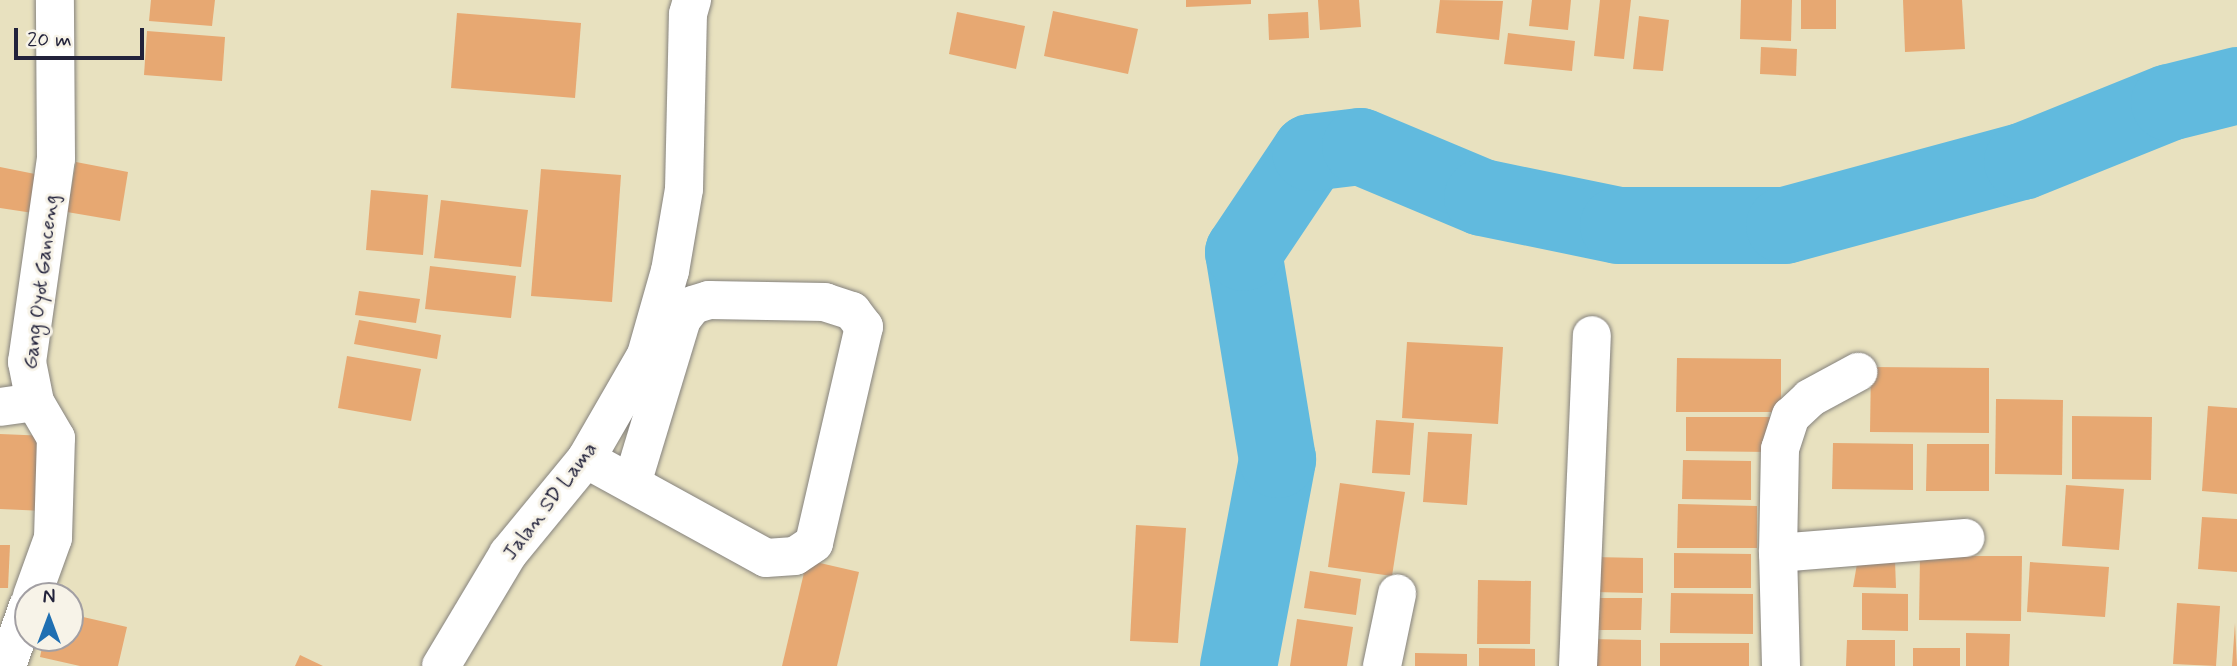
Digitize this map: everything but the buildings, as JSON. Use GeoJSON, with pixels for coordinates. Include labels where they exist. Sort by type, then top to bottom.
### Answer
{"type":"FeatureCollection","features":[{"type":"Feature","properties":{"kind":"street","name":"Gang Oyot Ganceng"},"geometry":{"type":"LineString","coordinates":[[37,582],[52,538],[56,438],[18,405],[27,362],[56,159],[55,0]]}},
{"type":"Feature","properties":{"kind":"street","name":"Jalan SD Lama"},"geometry":{"type":"LineString","coordinates":[[441,666],[508,554],[586,459],[646,355],[670,271],[684,189],[681,5]]}},
{"type":"Feature","properties":{"kind":"street"},"geometry":{"type":"LineString","coordinates":[[586,459],[766,558],[794,556],[814,543],[864,327],[852,311],[825,302],[709,300],[692,304],[682,319],[632,484]]}},
{"type":"Feature","properties":{"kind":"street"},"geometry":{"type":"LineString","coordinates":[[1578,666],[1591,335]]}},
{"type":"Feature","properties":{"kind":"street"},"geometry":{"type":"LineString","coordinates":[[1782,666],[1778,554],[1780,449],[1791,416],[1810,398],[1858,372]]}},
{"type":"Feature","properties":{"kind":"street"},"geometry":{"type":"LineString","coordinates":[[1778,554],[1965,538]]}},
{"type":"Feature","properties":{"kind":"street"},"geometry":{"type":"LineString","coordinates":[[1382,666],[1397,594]]}},
{"type":"Feature","properties":{"kind":"street"},"geometry":{"type":"LineString","coordinates":[[7,666],[14,646]]}},
{"type":"Feature","properties":{"kind":"waterway"},"geometry":{"type":"LineString","coordinates":[[1238,666],[1277,459],[1243,252],[1310,152],[1360,146],[1482,197],[1618,225],[1784,225],[2022,161],[2169,102],[2237,85]]}}]}
